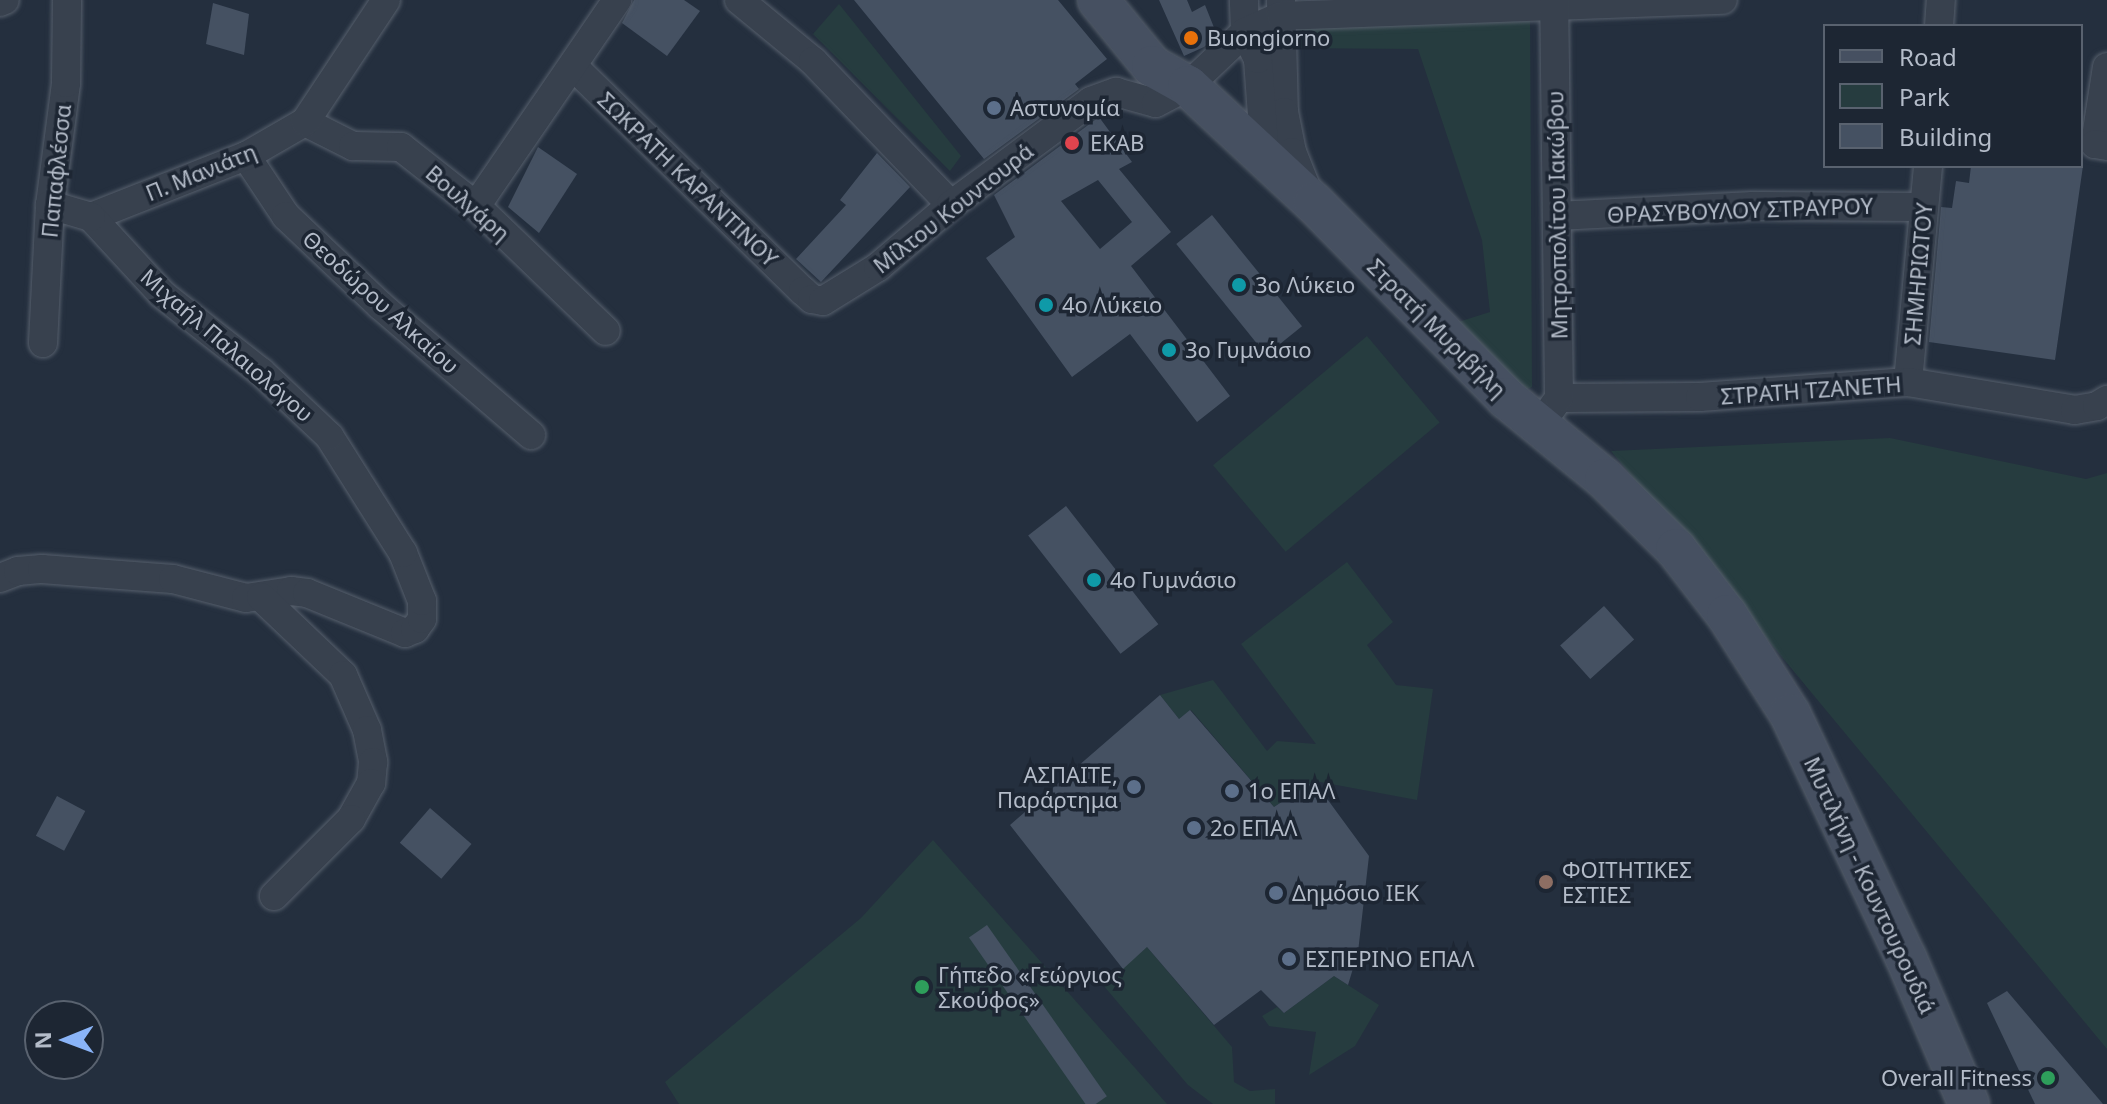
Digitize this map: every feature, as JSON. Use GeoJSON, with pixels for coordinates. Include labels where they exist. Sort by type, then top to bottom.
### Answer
{"type":"FeatureCollection","features":[{"type":"Feature","properties":{"kind":"main road","name":"Στρατή Μυριβήλη"},"geometry":{"type":"LineString","coordinates":[[1098,0],[1152,66],[1188,86],[1265,157],[1506,398],[1550,411],[1605,479],[1676,549],[1763,669]]}},
{"type":"Feature","properties":{"kind":"main road","name":"Μυτιλήνη - Κουντουρουδιά"},"geometry":{"type":"LineString","coordinates":[[1763,669],[1790,714],[1906,958],[1969,1104]]}},
{"type":"Feature","properties":{"kind":"street","name":"Παπαφλέσσα"},"geometry":{"type":"LineString","coordinates":[[43,343],[50,205],[66,83],[67,0]]}},
{"type":"Feature","properties":{"kind":"street","name":"Π. Μανιάτη"},"geometry":{"type":"LineString","coordinates":[[91,217],[246,156],[305,122],[386,0]]}},
{"type":"Feature","properties":{"kind":"street"},"geometry":{"type":"LineString","coordinates":[[476,206],[617,0]]}},
{"type":"Feature","properties":{"kind":"street"},"geometry":{"type":"LineString","coordinates":[[739,0],[813,61],[951,205]]}},
{"type":"Feature","properties":{"kind":"street"},"geometry":{"type":"LineString","coordinates":[[1244,0],[1245,32],[1258,59],[1265,157]]}},
{"type":"Feature","properties":{"kind":"street"},"geometry":{"type":"LineString","coordinates":[[1314,203],[1299,177],[1284,112],[1281,8],[1723,0]]}},
{"type":"Feature","properties":{"kind":"street"},"geometry":{"type":"LineString","coordinates":[[1939,24],[1941,0]]}},
{"type":"Feature","properties":{"kind":"street","name":"Μητροπολίτου Ιακώβου"},"geometry":{"type":"LineString","coordinates":[[1550,411],[1557,216],[1554,3]]}},
{"type":"Feature","properties":{"kind":"street","name":"Μίλτου Κουντουρά"},"geometry":{"type":"LineString","coordinates":[[803,291],[812,299],[823,301],[878,267],[951,205],[1102,95],[1116,92],[1156,103],[1188,86],[1245,32],[1281,8]]}},
{"type":"Feature","properties":{"kind":"street","name":"ΣΩΚΡΑΤΗ ΚΑΡΑΝΤΙΝΟΥ"},"geometry":{"type":"LineString","coordinates":[[574,67],[803,291]]}},
{"type":"Feature","properties":{"kind":"street"},"geometry":{"type":"LineString","coordinates":[[2107,67],[2095,144],[2107,146]]}},
{"type":"Feature","properties":{"kind":"street","name":"Βουλγάρη"},"geometry":{"type":"LineString","coordinates":[[305,122],[353,146],[401,147],[476,206],[606,331]]}},
{"type":"Feature","properties":{"kind":"street","name":"Θεοδώρου Αλκαίου"},"geometry":{"type":"LineString","coordinates":[[246,156],[286,216],[381,306],[531,435]]}},
{"type":"Feature","properties":{"kind":"street","name":"ΣΗΜΗΡΙΩΤΟΥ"},"geometry":{"type":"LineString","coordinates":[[1908,382],[1928,168]]}},
{"type":"Feature","properties":{"kind":"street"},"geometry":{"type":"LineString","coordinates":[[50,205],[91,217]]}},
{"type":"Feature","properties":{"kind":"street","name":"ΘΡΑΣΥΒΟΥΛΟΥ ΣΤΡΑΥΡΟΥ"},"geometry":{"type":"LineString","coordinates":[[1557,216],[1753,206],[1924,207]]}},
{"type":"Feature","properties":{"kind":"street","name":"Μιχαήλ Παλαιολόγου"},"geometry":{"type":"LineString","coordinates":[[91,217],[162,294],[261,372],[329,436],[403,553],[422,601],[422,619],[415,629],[405,633],[307,593],[291,591],[261,597]]}},
{"type":"Feature","properties":{"kind":"street","name":"ΣΤΡΑΤΗ ΤΖΑΝΕΤΗ"},"geometry":{"type":"LineString","coordinates":[[1550,411],[1908,382],[2075,410],[2097,406],[2107,400]]}},
{"type":"Feature","properties":{"kind":"street"},"geometry":{"type":"LineString","coordinates":[[0,578],[18,571],[56,570],[173,579],[232,595],[261,597],[343,675],[367,730],[373,762],[371,783],[351,819],[274,896]]}},
{"type":"Feature","properties":{"kind":"green space"},"geometry":{"type":"Polygon","coordinates":[[[839,4],[961,156],[950,171],[813,34],[839,4]]]}},
{"type":"Feature","properties":{"kind":"green space"},"geometry":{"type":"Polygon","coordinates":[[[1530,7],[1532,387],[1506,398],[1436,329],[1490,312],[1482,240],[1418,49],[1282,48],[1281,16],[1530,7]]]}},
{"type":"Feature","properties":{"kind":"green space"},"geometry":{"type":"Polygon","coordinates":[[[1367,336],[1440,423],[1286,552],[1213,465],[1367,336]]]}},
{"type":"Feature","properties":{"kind":"green space"},"geometry":{"type":"Polygon","coordinates":[[[1890,438],[2086,479],[2107,473],[2107,1049],[1611,451],[1890,438]]]}},
{"type":"Feature","properties":{"kind":"green space"},"geometry":{"type":"Polygon","coordinates":[[[1347,562],[1393,622],[1367,645],[1396,685],[1433,689],[1417,800],[1315,781],[1274,807],[1191,710],[1179,719],[1160,695],[1213,680],[1267,751],[1277,741],[1316,744],[1241,644],[1347,562]]]}},
{"type":"Feature","properties":{"kind":"green space","name":"Γήπεδο «Γεώργιος Σκούφος»"},"geometry":{"type":"Polygon","coordinates":[[[933,840],[1167,1104],[679,1104],[665,1082],[861,918],[933,840]]]}},
{"type":"Feature","properties":{"kind":"green space"},"geometry":{"type":"Polygon","coordinates":[[[1147,947],[1232,1047],[1234,1082],[1250,1091],[1275,1089],[1275,1104],[1213,1104],[1188,1085],[1103,985],[1147,947]]]}},
{"type":"Feature","properties":{"kind":"green space"},"geometry":{"type":"Polygon","coordinates":[[[1334,976],[1379,1005],[1355,1046],[1309,1075],[1316,1032],[1269,1026],[1262,1016],[1277,1007],[1284,1013],[1334,976]]]}},
{"type":"Feature","properties":{"kind":"building"},"geometry":{"type":"Polygon","coordinates":[[[634,0],[684,0],[700,11],[667,56],[622,23],[634,0]]]}},
{"type":"Feature","properties":{"kind":"building","name":"Αστυνομία"},"geometry":{"type":"Polygon","coordinates":[[[854,0],[1058,0],[1107,59],[1075,84],[1079,89],[984,159],[854,0]]]}},
{"type":"Feature","properties":{"kind":"building"},"geometry":{"type":"Polygon","coordinates":[[[1159,0],[1187,0],[1192,12],[1205,5],[1217,35],[1204,47],[1184,56],[1159,0]]]}},
{"type":"Feature","properties":{"kind":"building"},"geometry":{"type":"Polygon","coordinates":[[[213,3],[249,14],[244,55],[206,44],[213,3]]]}},
{"type":"Feature","properties":{"kind":"building"},"geometry":{"type":"Polygon","coordinates":[[[1099,117],[1132,162],[1119,169],[1171,232],[1131,266],[1230,396],[1197,422],[1130,334],[1072,377],[986,258],[1015,237],[994,195],[1099,117]],[[1098,180],[1061,201],[1100,249],[1132,222],[1098,180]]]}},
{"type":"Feature","properties":{"kind":"building"},"geometry":{"type":"Polygon","coordinates":[[[538,147],[577,174],[539,233],[508,207],[538,147]]]}},
{"type":"Feature","properties":{"kind":"building"},"geometry":{"type":"Polygon","coordinates":[[[877,153],[910,187],[821,282],[796,259],[846,205],[840,200],[877,153]]]}},
{"type":"Feature","properties":{"kind":"building"},"geometry":{"type":"Polygon","coordinates":[[[1971,168],[2083,168],[2055,360],[1929,342],[1941,207],[1952,208],[1956,181],[1969,183],[1971,168]]]}},
{"type":"Feature","properties":{"kind":"building","name":"3ο Λύκειο"},"geometry":{"type":"Polygon","coordinates":[[[1212,215],[1302,326],[1266,355],[1176,244],[1212,215]]]}},
{"type":"Feature","properties":{"kind":"building","name":"4ο Γυμνάσιο"},"geometry":{"type":"Polygon","coordinates":[[[1066,506],[1158,624],[1121,654],[1028,536],[1066,506]]]}},
{"type":"Feature","properties":{"kind":"building"},"geometry":{"type":"Polygon","coordinates":[[[1604,606],[1634,639],[1590,679],[1560,645],[1604,606]]]}},
{"type":"Feature","properties":{"kind":"building"},"geometry":{"type":"Polygon","coordinates":[[[1160,695],[1179,719],[1190,710],[1274,807],[1314,781],[1369,856],[1358,952],[1348,985],[1334,976],[1284,1013],[1261,990],[1214,1025],[1147,947],[1123,969],[1010,825],[1160,695]]]}},
{"type":"Feature","properties":{"kind":"building"},"geometry":{"type":"Polygon","coordinates":[[[57,796],[85,811],[64,851],[36,836],[57,796]]]}},
{"type":"Feature","properties":{"kind":"building"},"geometry":{"type":"Polygon","coordinates":[[[430,808],[472,844],[441,879],[400,843],[430,808]]]}},
{"type":"Feature","properties":{"kind":"building"},"geometry":{"type":"Polygon","coordinates":[[[987,925],[1107,1096],[1096,1104],[1085,1104],[969,938],[987,925]]]}},
{"type":"Feature","properties":{"kind":"building"},"geometry":{"type":"Polygon","coordinates":[[[2007,991],[2103,1104],[2035,1104],[1987,1003],[2007,991]]]}},
{"type":"Feature","properties":{"kind":"place","name":"Buongiorno"},"geometry":{"type":"Point","coordinates":[1191,38]}},
{"type":"Feature","properties":{"kind":"place","name":"Αστυνομία"},"geometry":{"type":"Point","coordinates":[994,108]}},
{"type":"Feature","properties":{"kind":"place","name":"ΕΚΑΒ"},"geometry":{"type":"Point","coordinates":[1072,143]}},
{"type":"Feature","properties":{"kind":"place","name":"3ο Λύκειο"},"geometry":{"type":"Point","coordinates":[1239,285]}},
{"type":"Feature","properties":{"kind":"place","name":"4ο Λύκειο"},"geometry":{"type":"Point","coordinates":[1046,305]}},
{"type":"Feature","properties":{"kind":"place","name":"3ο Γυμνάσιο"},"geometry":{"type":"Point","coordinates":[1169,350]}},
{"type":"Feature","properties":{"kind":"place","name":"4ο Γυμνάσιο"},"geometry":{"type":"Point","coordinates":[1094,580]}},
{"type":"Feature","properties":{"kind":"place","name":"ΑΣΠΑΙΤΕ, Παράρτημα"},"geometry":{"type":"Point","coordinates":[1134,787]}},
{"type":"Feature","properties":{"kind":"place","name":"1ο ΕΠΑΛ"},"geometry":{"type":"Point","coordinates":[1232,791]}},
{"type":"Feature","properties":{"kind":"place","name":"2ο ΕΠΑΛ"},"geometry":{"type":"Point","coordinates":[1194,828]}},
{"type":"Feature","properties":{"kind":"place","name":"ΦΟΙΤΗΤΙΚΕΣ ΕΣΤΙΕΣ"},"geometry":{"type":"Point","coordinates":[1546,882]}},
{"type":"Feature","properties":{"kind":"place","name":"Δημόσιο ΙΕΚ"},"geometry":{"type":"Point","coordinates":[1276,893]}},
{"type":"Feature","properties":{"kind":"place","name":"ΕΣΠΕΡΙΝΟ ΕΠΑΛ"},"geometry":{"type":"Point","coordinates":[1289,959]}},
{"type":"Feature","properties":{"kind":"place","name":"Γήπεδο «Γεώργιος Σκούφος»"},"geometry":{"type":"Point","coordinates":[922,987]}},
{"type":"Feature","properties":{"kind":"place","name":"Overall Fitness"},"geometry":{"type":"Point","coordinates":[2048,1078]}}]}
